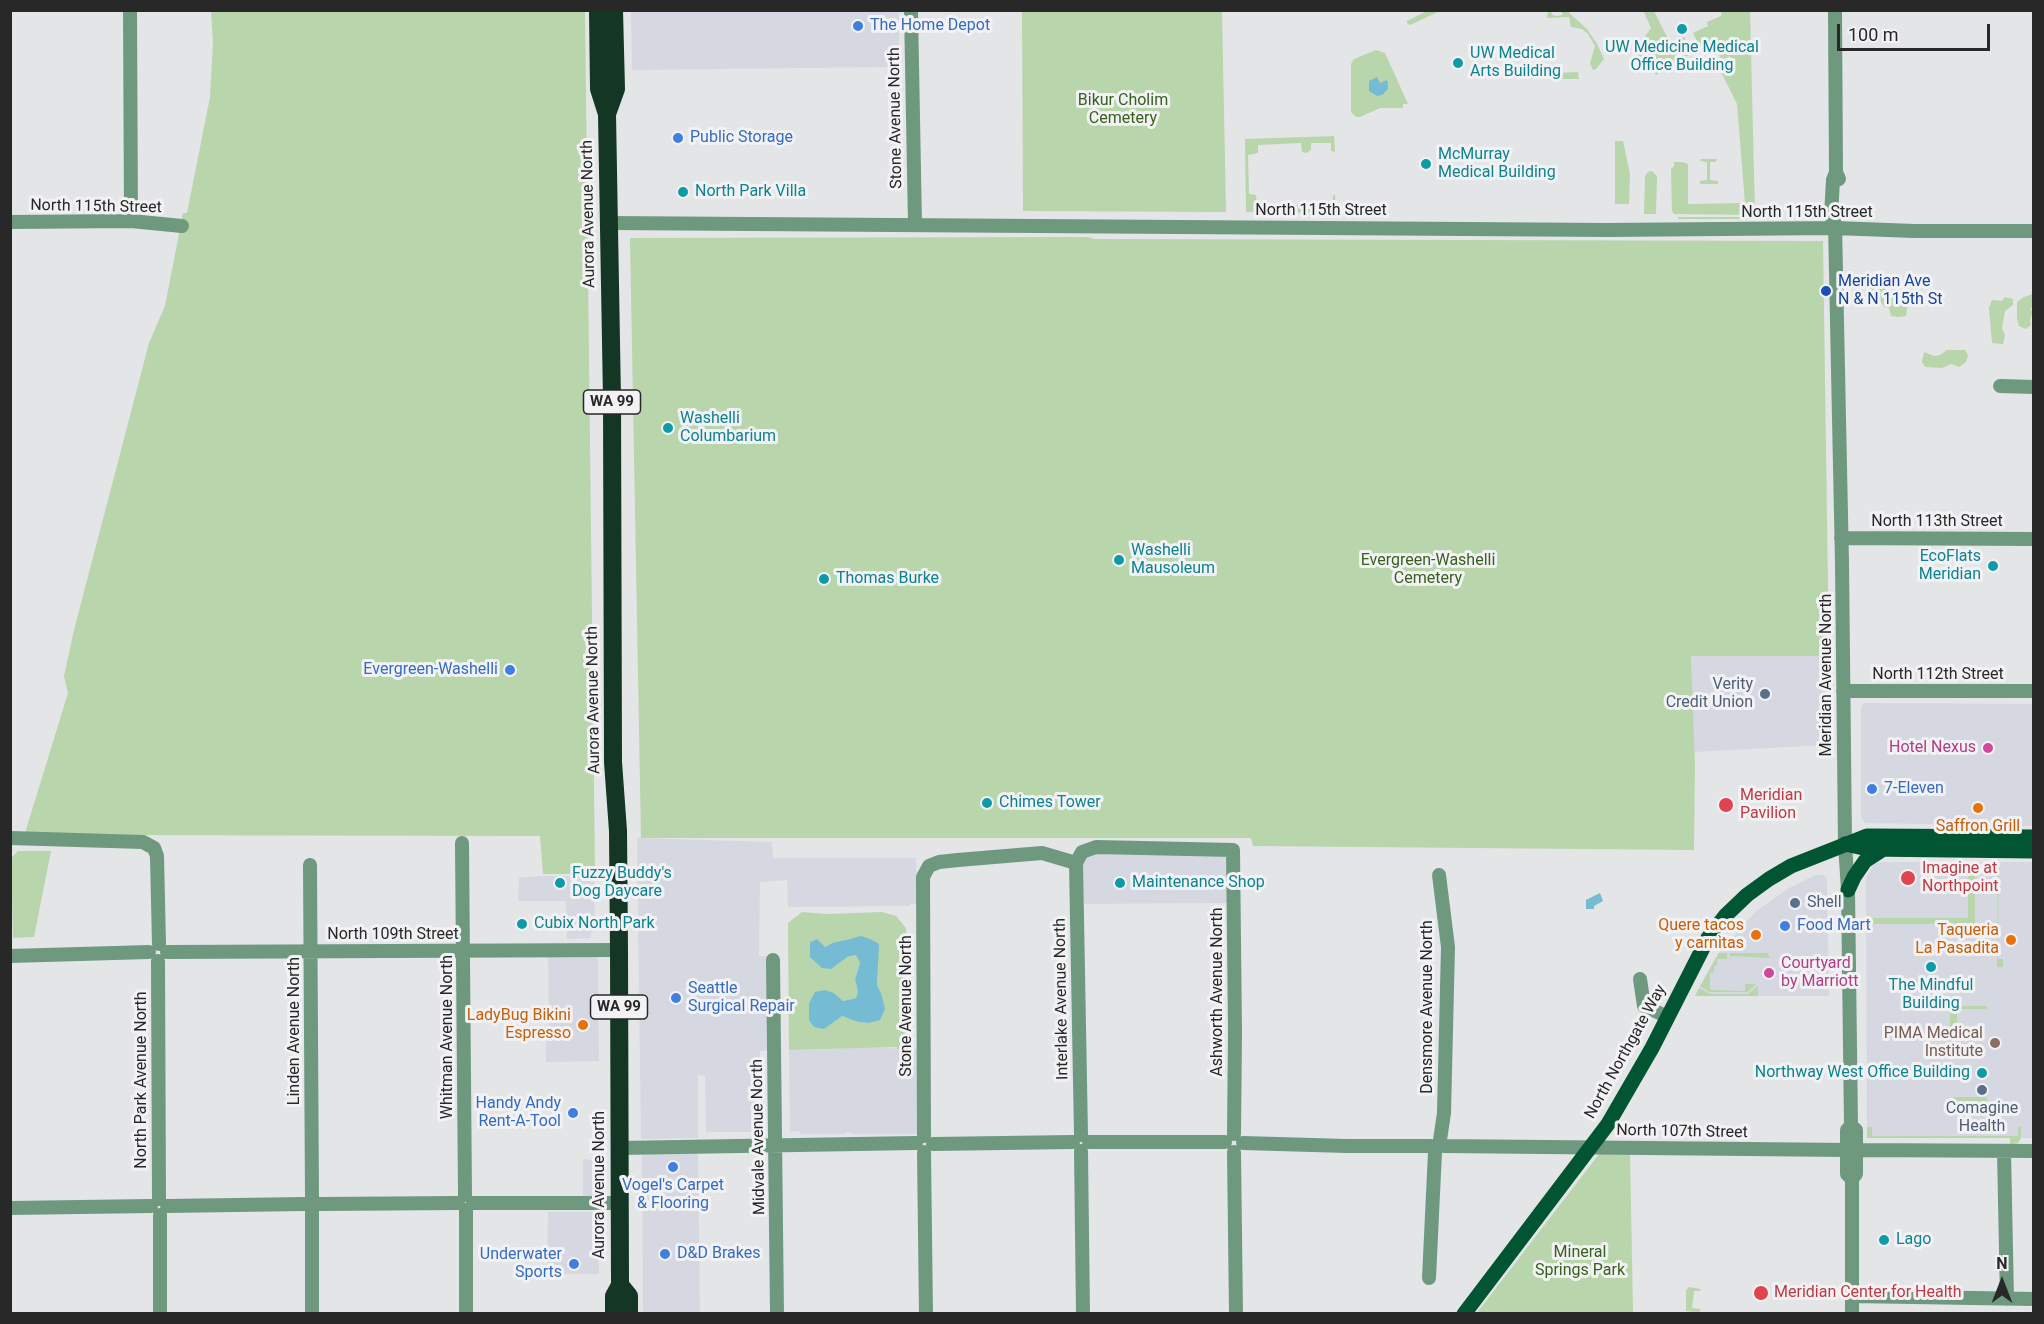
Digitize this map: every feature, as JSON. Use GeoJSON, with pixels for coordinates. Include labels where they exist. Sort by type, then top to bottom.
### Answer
{"type":"FeatureCollection","features":[{"type":"Feature","properties":{"kind":"highway","name":"Aurora Avenue North"},"geometry":{"type":"LineString","coordinates":[[598,10],[599,89],[607,114],[613,762],[618,831],[620,1285],[614,1296],[614,1314]]}},
{"type":"Feature","properties":{"kind":"highway","name":"Aurora Avenue North"},"geometry":{"type":"LineString","coordinates":[[607,114],[616,89],[614,10]]}},
{"type":"Feature","properties":{"kind":"highway","name":"Aurora Avenue North"},"geometry":{"type":"LineString","coordinates":[[620,1285],[629,1296],[629,1314]]}},
{"type":"Feature","properties":{"kind":"main road","name":"North Northgate Way"},"geometry":{"type":"LineString","coordinates":[[1464,1314],[1592,1147],[1623,1100],[1708,938],[1733,908],[1759,885],[1779,873],[1868,836],[2034,837]]}},
{"type":"Feature","properties":{"kind":"main road"},"geometry":{"type":"LineString","coordinates":[[1845,844],[1868,849],[2034,851]]}},
{"type":"Feature","properties":{"kind":"main road"},"geometry":{"type":"LineString","coordinates":[[2013,850],[2019,844],[2034,844]]}},
{"type":"Feature","properties":{"kind":"main road"},"geometry":{"type":"LineString","coordinates":[[1848,890],[1865,861],[1884,849]]}},
{"type":"Feature","properties":{"kind":"street"},"geometry":{"type":"LineString","coordinates":[[130,10],[131,221]]}},
{"type":"Feature","properties":{"kind":"street","name":"Stone Avenue North"},"geometry":{"type":"LineString","coordinates":[[911,10],[915,225]]}},
{"type":"Feature","properties":{"kind":"street","name":"Meridian Avenue North"},"geometry":{"type":"LineString","coordinates":[[1834,10],[1836,172],[1839,181],[1840,218],[1835,226],[1845,844],[1848,890],[1851,1126],[1856,1130],[1851,1150],[1856,1174],[1852,1179],[1852,1314]]}},
{"type":"Feature","properties":{"kind":"street","name":"North 115th Street"},"geometry":{"type":"LineString","coordinates":[[10,222],[131,221],[182,226]]}},
{"type":"Feature","properties":{"kind":"street","name":"North 115th Street"},"geometry":{"type":"LineString","coordinates":[[609,223],[1596,230],[1835,226],[1914,231],[2034,231]]}},
{"type":"Feature","properties":{"kind":"street"},"geometry":{"type":"LineString","coordinates":[[2000,386],[2034,387]]}},
{"type":"Feature","properties":{"kind":"street","name":"North 113th Street"},"geometry":{"type":"LineString","coordinates":[[1841,538],[2034,539]]}},
{"type":"Feature","properties":{"kind":"street","name":"North 112th Street"},"geometry":{"type":"LineString","coordinates":[[1843,692],[2034,691]]}},
{"type":"Feature","properties":{"kind":"street","name":"North Park Avenue North"},"geometry":{"type":"LineString","coordinates":[[10,838],[143,842],[154,848],[157,856],[160,1314]]}},
{"type":"Feature","properties":{"kind":"street","name":"Whitman Avenue North"},"geometry":{"type":"LineString","coordinates":[[462,843],[466,1314]]}},
{"type":"Feature","properties":{"kind":"street","name":"Ashworth Avenue North"},"geometry":{"type":"LineString","coordinates":[[1076,863],[1082,852],[1096,847],[1233,850],[1236,1314]]}},
{"type":"Feature","properties":{"kind":"street","name":"Stone Avenue North"},"geometry":{"type":"LineString","coordinates":[[926,1314],[922,877],[929,867],[939,862],[958,860],[1042,853],[1076,863]]}},
{"type":"Feature","properties":{"kind":"street","name":"Interlake Avenue North"},"geometry":{"type":"LineString","coordinates":[[1076,863],[1083,1314]]}},
{"type":"Feature","properties":{"kind":"street","name":"Linden Avenue North"},"geometry":{"type":"LineString","coordinates":[[310,865],[312,1314]]}},
{"type":"Feature","properties":{"kind":"street","name":"Densmore Avenue North"},"geometry":{"type":"LineString","coordinates":[[1428,1278],[1438,1146],[1444,1113],[1448,947],[1439,875]]}},
{"type":"Feature","properties":{"kind":"street","name":"North 109th Street"},"geometry":{"type":"LineString","coordinates":[[10,956],[158,952],[619,950]]}},
{"type":"Feature","properties":{"kind":"street","name":"Midvale Avenue North"},"geometry":{"type":"LineString","coordinates":[[773,960],[777,1314]]}},
{"type":"Feature","properties":{"kind":"street"},"geometry":{"type":"LineString","coordinates":[[1640,979],[1644,1006],[1668,1017]]}},
{"type":"Feature","properties":{"kind":"street","name":"North 107th Street"},"geometry":{"type":"LineString","coordinates":[[620,1148],[776,1144],[1234,1143],[1347,1146],[2034,1151]]}},
{"type":"Feature","properties":{"kind":"street"},"geometry":{"type":"LineString","coordinates":[[2004,1151],[2007,1299]]}},
{"type":"Feature","properties":{"kind":"street"},"geometry":{"type":"LineString","coordinates":[[10,1208],[620,1203]]}},
{"type":"Feature","properties":{"kind":"street"},"geometry":{"type":"LineString","coordinates":[[1852,1296],[2034,1299]]}},
{"type":"Feature","properties":{"kind":"shaded area"},"geometry":{"type":"Polygon","coordinates":[[[631,11],[899,11],[899,67],[632,70],[631,11]]]}},
{"type":"Feature","properties":{"kind":"shaded area"},"geometry":{"type":"Polygon","coordinates":[[[1691,656],[1829,656],[1831,712],[1827,745],[1694,752],[1691,656]]]}},
{"type":"Feature","properties":{"kind":"shaded area"},"geometry":{"type":"Polygon","coordinates":[[[1864,703],[2033,704],[2033,826],[1865,823],[1861,817],[1861,707],[1864,703]]]}},
{"type":"Feature","properties":{"kind":"shaded area"},"geometry":{"type":"Polygon","coordinates":[[[637,838],[772,842],[773,858],[916,858],[917,904],[910,904],[910,906],[788,907],[787,880],[760,882],[759,956],[767,956],[768,1050],[760,1051],[762,1124],[755,1132],[706,1132],[705,1076],[698,1075],[698,1138],[641,1139],[637,838]]]}},
{"type":"Feature","properties":{"kind":"shaded area"},"geometry":{"type":"Polygon","coordinates":[[[1089,853],[1224,854],[1227,858],[1227,903],[1084,904],[1082,862],[1089,853]]]}},
{"type":"Feature","properties":{"kind":"shaded area"},"geometry":{"type":"Polygon","coordinates":[[[1880,862],[2033,862],[2033,1138],[1867,1138],[1866,878],[1873,865],[1880,862]]]}},
{"type":"Feature","properties":{"kind":"shaded area"},"geometry":{"type":"Polygon","coordinates":[[[1815,875],[1824,875],[1827,878],[1829,996],[1695,996],[1717,955],[1756,911],[1789,888],[1815,875]]]}},
{"type":"Feature","properties":{"kind":"shaded area"},"geometry":{"type":"Polygon","coordinates":[[[594,876],[595,931],[591,933],[591,938],[567,939],[566,901],[518,901],[519,878],[594,876]]]}},
{"type":"Feature","properties":{"kind":"shaded area"},"geometry":{"type":"Polygon","coordinates":[[[548,953],[598,953],[599,1061],[546,1062],[546,1038],[549,1035],[548,953]]]}},
{"type":"Feature","properties":{"kind":"shaded area"},"geometry":{"type":"Polygon","coordinates":[[[846,1047],[921,1049],[921,1134],[853,1134],[848,1132],[844,1134],[800,1134],[800,1131],[790,1132],[789,1050],[846,1047]]]}},
{"type":"Feature","properties":{"kind":"shaded area"},"geometry":{"type":"Polygon","coordinates":[[[698,1151],[700,1313],[643,1313],[642,1155],[698,1151]]]}},
{"type":"Feature","properties":{"kind":"shaded area"},"geometry":{"type":"Polygon","coordinates":[[[583,1159],[599,1161],[601,1188],[600,1194],[596,1196],[583,1197],[583,1159]]]}},
{"type":"Feature","properties":{"kind":"shaded area"},"geometry":{"type":"Polygon","coordinates":[[[548,1212],[598,1212],[599,1274],[547,1274],[548,1212]]]}},
{"type":"Feature","properties":{"kind":"green space"},"geometry":{"type":"Polygon","coordinates":[[[1566,10],[1587,29],[1597,44],[1604,59],[1596,69],[1593,70],[1590,63],[1595,46],[1588,34],[1582,29],[1571,27],[1569,17],[1547,18],[1548,11],[1557,16],[1563,15],[1561,11],[1566,10]]]}},
{"type":"Feature","properties":{"kind":"green space"},"geometry":{"type":"Polygon","coordinates":[[[1643,10],[1654,11],[1670,43],[1684,37],[1692,53],[1656,75],[1651,67],[1633,54],[1651,28],[1643,10]]]}},
{"type":"Feature","properties":{"kind":"green space"},"geometry":{"type":"Polygon","coordinates":[[[211,11],[585,11],[595,874],[543,874],[540,836],[25,833],[68,693],[64,676],[74,630],[149,343],[165,306],[183,213],[187,213],[210,97],[213,42],[211,11]]]}},
{"type":"Feature","properties":{"kind":"green space","name":"Bikur Cholim Cemetery"},"geometry":{"type":"Polygon","coordinates":[[[1022,11],[1222,11],[1226,212],[1023,211],[1022,11]]]}},
{"type":"Feature","properties":{"kind":"green space"},"geometry":{"type":"Polygon","coordinates":[[[1427,11],[1440,11],[1410,25],[1407,23],[1407,21],[1427,11]]]}},
{"type":"Feature","properties":{"kind":"green space"},"geometry":{"type":"Polygon","coordinates":[[[1722,11],[1750,11],[1755,215],[1674,214],[1671,169],[1674,162],[1688,164],[1688,204],[1745,203],[1737,104],[1721,72],[1734,65],[1730,56],[1722,60],[1712,43],[1701,49],[1693,33],[1708,26],[1707,22],[1721,16],[1722,11]]]}},
{"type":"Feature","properties":{"kind":"green space"},"geometry":{"type":"Polygon","coordinates":[[[1376,50],[1385,53],[1408,104],[1403,104],[1403,108],[1380,108],[1356,117],[1351,112],[1351,64],[1354,59],[1376,50]]]}},
{"type":"Feature","properties":{"kind":"green space"},"geometry":{"type":"Polygon","coordinates":[[[1578,72],[1579,79],[1528,79],[1529,76],[1535,74],[1578,72]]]}},
{"type":"Feature","properties":{"kind":"green space"},"geometry":{"type":"Polygon","coordinates":[[[1334,136],[1335,152],[1331,151],[1331,143],[1311,143],[1311,150],[1306,153],[1302,152],[1301,143],[1258,145],[1258,153],[1248,155],[1249,194],[1256,195],[1257,206],[1332,204],[1335,194],[1336,213],[1246,212],[1245,139],[1334,136]]]}},
{"type":"Feature","properties":{"kind":"green space"},"geometry":{"type":"Polygon","coordinates":[[[1615,141],[1623,141],[1630,174],[1629,204],[1615,204],[1615,141]]]}},
{"type":"Feature","properties":{"kind":"green space"},"geometry":{"type":"Polygon","coordinates":[[[1701,159],[1717,159],[1716,162],[1710,162],[1710,180],[1718,181],[1718,184],[1700,184],[1700,181],[1707,180],[1707,162],[1700,161],[1701,159]]]}},
{"type":"Feature","properties":{"kind":"green space"},"geometry":{"type":"Polygon","coordinates":[[[1652,171],[1657,176],[1656,214],[1644,214],[1645,176],[1652,171]]]}},
{"type":"Feature","properties":{"kind":"green space"},"geometry":{"type":"Polygon","coordinates":[[[1678,217],[1761,217],[1762,219],[1678,219],[1678,217]]]}},
{"type":"Feature","properties":{"kind":"green space","name":"Evergreen-Washelli Cemetery"},"geometry":{"type":"Polygon","coordinates":[[[1088,237],[1094,239],[1823,241],[1829,656],[1691,656],[1695,765],[1694,850],[1253,846],[1251,838],[641,838],[630,238],[1088,237]]]}},
{"type":"Feature","properties":{"kind":"green space"},"geometry":{"type":"Polygon","coordinates":[[[1882,275],[1885,289],[1905,296],[1908,303],[1906,316],[1891,316],[1889,308],[1884,307],[1878,297],[1869,299],[1865,296],[1870,285],[1870,278],[1875,277],[1876,284],[1879,282],[1879,276],[1882,275]]]}},
{"type":"Feature","properties":{"kind":"green space"},"geometry":{"type":"Polygon","coordinates":[[[2033,294],[2033,306],[2030,310],[2033,311],[2031,325],[2026,329],[2019,326],[2017,302],[2033,294]]]}},
{"type":"Feature","properties":{"kind":"green space"},"geometry":{"type":"Polygon","coordinates":[[[2005,297],[2013,299],[2013,305],[2005,311],[2002,328],[2005,335],[2003,344],[1992,343],[1989,308],[1992,300],[2002,301],[2005,297]]]}},
{"type":"Feature","properties":{"kind":"green space"},"geometry":{"type":"Polygon","coordinates":[[[1947,350],[1965,350],[1968,355],[1966,362],[1959,367],[1951,364],[1942,368],[1925,367],[1922,362],[1924,352],[1934,356],[1947,350]]]}},
{"type":"Feature","properties":{"kind":"green space"},"geometry":{"type":"Polygon","coordinates":[[[18,851],[51,851],[34,937],[13,938],[11,858],[18,851]]]}},
{"type":"Feature","properties":{"kind":"green space"},"geometry":{"type":"Polygon","coordinates":[[[1968,862],[1975,862],[1975,931],[1973,931],[1973,924],[1865,924],[1865,918],[1968,918],[1968,862]]]}},
{"type":"Feature","properties":{"kind":"green space"},"geometry":{"type":"Polygon","coordinates":[[[1990,862],[1999,862],[1998,959],[2003,959],[2003,967],[1997,967],[1998,868],[1990,868],[1990,862]]]}},
{"type":"Feature","properties":{"kind":"green space"},"geometry":{"type":"Polygon","coordinates":[[[802,912],[828,914],[882,912],[896,916],[906,928],[908,989],[903,996],[907,1001],[908,1049],[897,1049],[897,1047],[789,1050],[788,923],[802,912]],[[851,938],[824,947],[817,939],[810,942],[847,957],[856,955],[860,963],[855,979],[858,992],[856,998],[843,1001],[834,993],[809,1003],[833,1021],[842,1016],[869,1023],[881,993],[877,985],[878,957],[851,938]]]}},
{"type":"Feature","properties":{"kind":"green space"},"geometry":{"type":"Polygon","coordinates":[[[1719,953],[1727,953],[1727,959],[1717,959],[1714,972],[1710,973],[1710,990],[1745,991],[1745,984],[1756,984],[1748,992],[1710,992],[1700,986],[1719,953]]]}},
{"type":"Feature","properties":{"kind":"green space"},"geometry":{"type":"Polygon","coordinates":[[[1730,953],[1767,953],[1770,958],[1731,956],[1730,959],[1730,953]]]}},
{"type":"Feature","properties":{"kind":"green space"},"geometry":{"type":"Polygon","coordinates":[[[1908,979],[1966,979],[1966,984],[1894,984],[1894,981],[1908,981],[1908,979]]]}},
{"type":"Feature","properties":{"kind":"green space"},"geometry":{"type":"Polygon","coordinates":[[[1758,986],[1758,996],[1695,996],[1699,988],[1710,994],[1748,994],[1758,986]]]}},
{"type":"Feature","properties":{"kind":"green space"},"geometry":{"type":"Polygon","coordinates":[[[1942,1006],[1987,1006],[1987,1009],[1957,1009],[1957,1041],[1950,1044],[1950,1009],[1942,1009],[1942,1006]]]}},
{"type":"Feature","properties":{"kind":"green space"},"geometry":{"type":"Polygon","coordinates":[[[1953,1097],[1987,1097],[1987,1104],[1953,1104],[1953,1097]]]}},
{"type":"Feature","properties":{"kind":"green space"},"geometry":{"type":"Polygon","coordinates":[[[1867,1127],[1872,1127],[1872,1136],[2018,1136],[2018,1127],[2021,1127],[2021,1138],[2018,1143],[2010,1145],[2010,1138],[1867,1138],[1867,1127]]]}},
{"type":"Feature","properties":{"kind":"green space","name":"Mineral Springs Park"},"geometry":{"type":"Polygon","coordinates":[[[1630,1152],[1633,1313],[1476,1314],[1599,1154],[1630,1152]]]}},
{"type":"Feature","properties":{"kind":"green space"},"geometry":{"type":"Polygon","coordinates":[[[1689,1287],[1701,1291],[1694,1291],[1692,1308],[1701,1309],[1699,1312],[1686,1311],[1686,1290],[1689,1287]]]}},
{"type":"Feature","properties":{"kind":"water"},"geometry":{"type":"Polygon","coordinates":[[[1377,77],[1380,83],[1387,80],[1388,89],[1382,95],[1377,96],[1369,91],[1369,81],[1377,77]]]}},
{"type":"Feature","properties":{"kind":"water"},"geometry":{"type":"Polygon","coordinates":[[[1600,893],[1603,901],[1594,906],[1594,909],[1586,909],[1586,900],[1600,893]]]}},
{"type":"Feature","properties":{"kind":"water"},"geometry":{"type":"Polygon","coordinates":[[[861,936],[879,944],[877,985],[885,1009],[880,1020],[869,1023],[858,1022],[842,1016],[824,1029],[814,1027],[809,1020],[809,1003],[815,992],[825,990],[834,993],[843,1001],[856,998],[858,992],[855,979],[860,963],[856,955],[847,957],[831,969],[822,968],[810,957],[810,942],[817,939],[825,947],[861,936]]]}},
{"type":"Feature","properties":{"kind":"place","name":"The Home Depot"},"geometry":{"type":"Point","coordinates":[858,26]}},
{"type":"Feature","properties":{"kind":"place","name":"UW Medicine Medical Office Building"},"geometry":{"type":"Point","coordinates":[1682,29]}},
{"type":"Feature","properties":{"kind":"place","name":"UW Medical Arts Building"},"geometry":{"type":"Point","coordinates":[1458,63]}},
{"type":"Feature","properties":{"kind":"place","name":"Public Storage"},"geometry":{"type":"Point","coordinates":[678,138]}},
{"type":"Feature","properties":{"kind":"place","name":"McMurray Medical Building"},"geometry":{"type":"Point","coordinates":[1426,164]}},
{"type":"Feature","properties":{"kind":"place","name":"North Park Villa"},"geometry":{"type":"Point","coordinates":[683,192]}},
{"type":"Feature","properties":{"kind":"place","name":"Meridian Ave N & N 115th St"},"geometry":{"type":"Point","coordinates":[1826,291]}},
{"type":"Feature","properties":{"kind":"place","name":"Washelli Columbarium"},"geometry":{"type":"Point","coordinates":[668,428]}},
{"type":"Feature","properties":{"kind":"place","name":"Washelli Mausoleum"},"geometry":{"type":"Point","coordinates":[1119,560]}},
{"type":"Feature","properties":{"kind":"place","name":"EcoFlats Meridian"},"geometry":{"type":"Point","coordinates":[1993,566]}},
{"type":"Feature","properties":{"kind":"place","name":"Thomas Burke"},"geometry":{"type":"Point","coordinates":[824,579]}},
{"type":"Feature","properties":{"kind":"place","name":"Evergreen-Washelli"},"geometry":{"type":"Point","coordinates":[510,670]}},
{"type":"Feature","properties":{"kind":"place","name":"Verity Credit Union"},"geometry":{"type":"Point","coordinates":[1765,694]}},
{"type":"Feature","properties":{"kind":"place","name":"Hotel Nexus"},"geometry":{"type":"Point","coordinates":[1988,748]}},
{"type":"Feature","properties":{"kind":"place","name":"7-Eleven"},"geometry":{"type":"Point","coordinates":[1872,789]}},
{"type":"Feature","properties":{"kind":"place","name":"Chimes Tower"},"geometry":{"type":"Point","coordinates":[987,803]}},
{"type":"Feature","properties":{"kind":"place","name":"Meridian Pavilion"},"geometry":{"type":"Point","coordinates":[1726,805]}},
{"type":"Feature","properties":{"kind":"place","name":"Saffron Grill"},"geometry":{"type":"Point","coordinates":[1978,808]}},
{"type":"Feature","properties":{"kind":"place","name":"Imagine at Northpoint"},"geometry":{"type":"Point","coordinates":[1908,878]}},
{"type":"Feature","properties":{"kind":"place","name":"Fuzzy Buddy's Dog Daycare"},"geometry":{"type":"Point","coordinates":[560,883]}},
{"type":"Feature","properties":{"kind":"place","name":"Maintenance Shop"},"geometry":{"type":"Point","coordinates":[1120,883]}},
{"type":"Feature","properties":{"kind":"place","name":"Shell"},"geometry":{"type":"Point","coordinates":[1795,903]}},
{"type":"Feature","properties":{"kind":"place","name":"Cubix North Park"},"geometry":{"type":"Point","coordinates":[522,924]}},
{"type":"Feature","properties":{"kind":"place","name":"Food Mart"},"geometry":{"type":"Point","coordinates":[1785,926]}},
{"type":"Feature","properties":{"kind":"place","name":"Quere tacos y carnitas"},"geometry":{"type":"Point","coordinates":[1756,935]}},
{"type":"Feature","properties":{"kind":"place","name":"Taqueria La Pasadita"},"geometry":{"type":"Point","coordinates":[2011,940]}},
{"type":"Feature","properties":{"kind":"place","name":"The Mindful Building"},"geometry":{"type":"Point","coordinates":[1931,967]}},
{"type":"Feature","properties":{"kind":"place","name":"Courtyard by Marriott"},"geometry":{"type":"Point","coordinates":[1769,973]}},
{"type":"Feature","properties":{"kind":"place","name":"Seattle Surgical Repair"},"geometry":{"type":"Point","coordinates":[676,998]}},
{"type":"Feature","properties":{"kind":"place","name":"LadyBug Bikini Espresso"},"geometry":{"type":"Point","coordinates":[583,1025]}},
{"type":"Feature","properties":{"kind":"place","name":"PIMA Medical Institute"},"geometry":{"type":"Point","coordinates":[1995,1043]}},
{"type":"Feature","properties":{"kind":"place","name":"Northway West Office Building"},"geometry":{"type":"Point","coordinates":[1982,1073]}},
{"type":"Feature","properties":{"kind":"place","name":"Comagine Health"},"geometry":{"type":"Point","coordinates":[1982,1090]}},
{"type":"Feature","properties":{"kind":"place","name":"Handy Andy Rent-A-Tool"},"geometry":{"type":"Point","coordinates":[573,1113]}},
{"type":"Feature","properties":{"kind":"place","name":"Vogel's Carpet & Flooring"},"geometry":{"type":"Point","coordinates":[673,1167]}},
{"type":"Feature","properties":{"kind":"place","name":"Lago"},"geometry":{"type":"Point","coordinates":[1884,1240]}},
{"type":"Feature","properties":{"kind":"place","name":"D&D Brakes"},"geometry":{"type":"Point","coordinates":[665,1254]}},
{"type":"Feature","properties":{"kind":"place","name":"Underwater Sports"},"geometry":{"type":"Point","coordinates":[574,1264]}},
{"type":"Feature","properties":{"kind":"place","name":"Meridian Center for Health"},"geometry":{"type":"Point","coordinates":[1761,1293]}}]}
